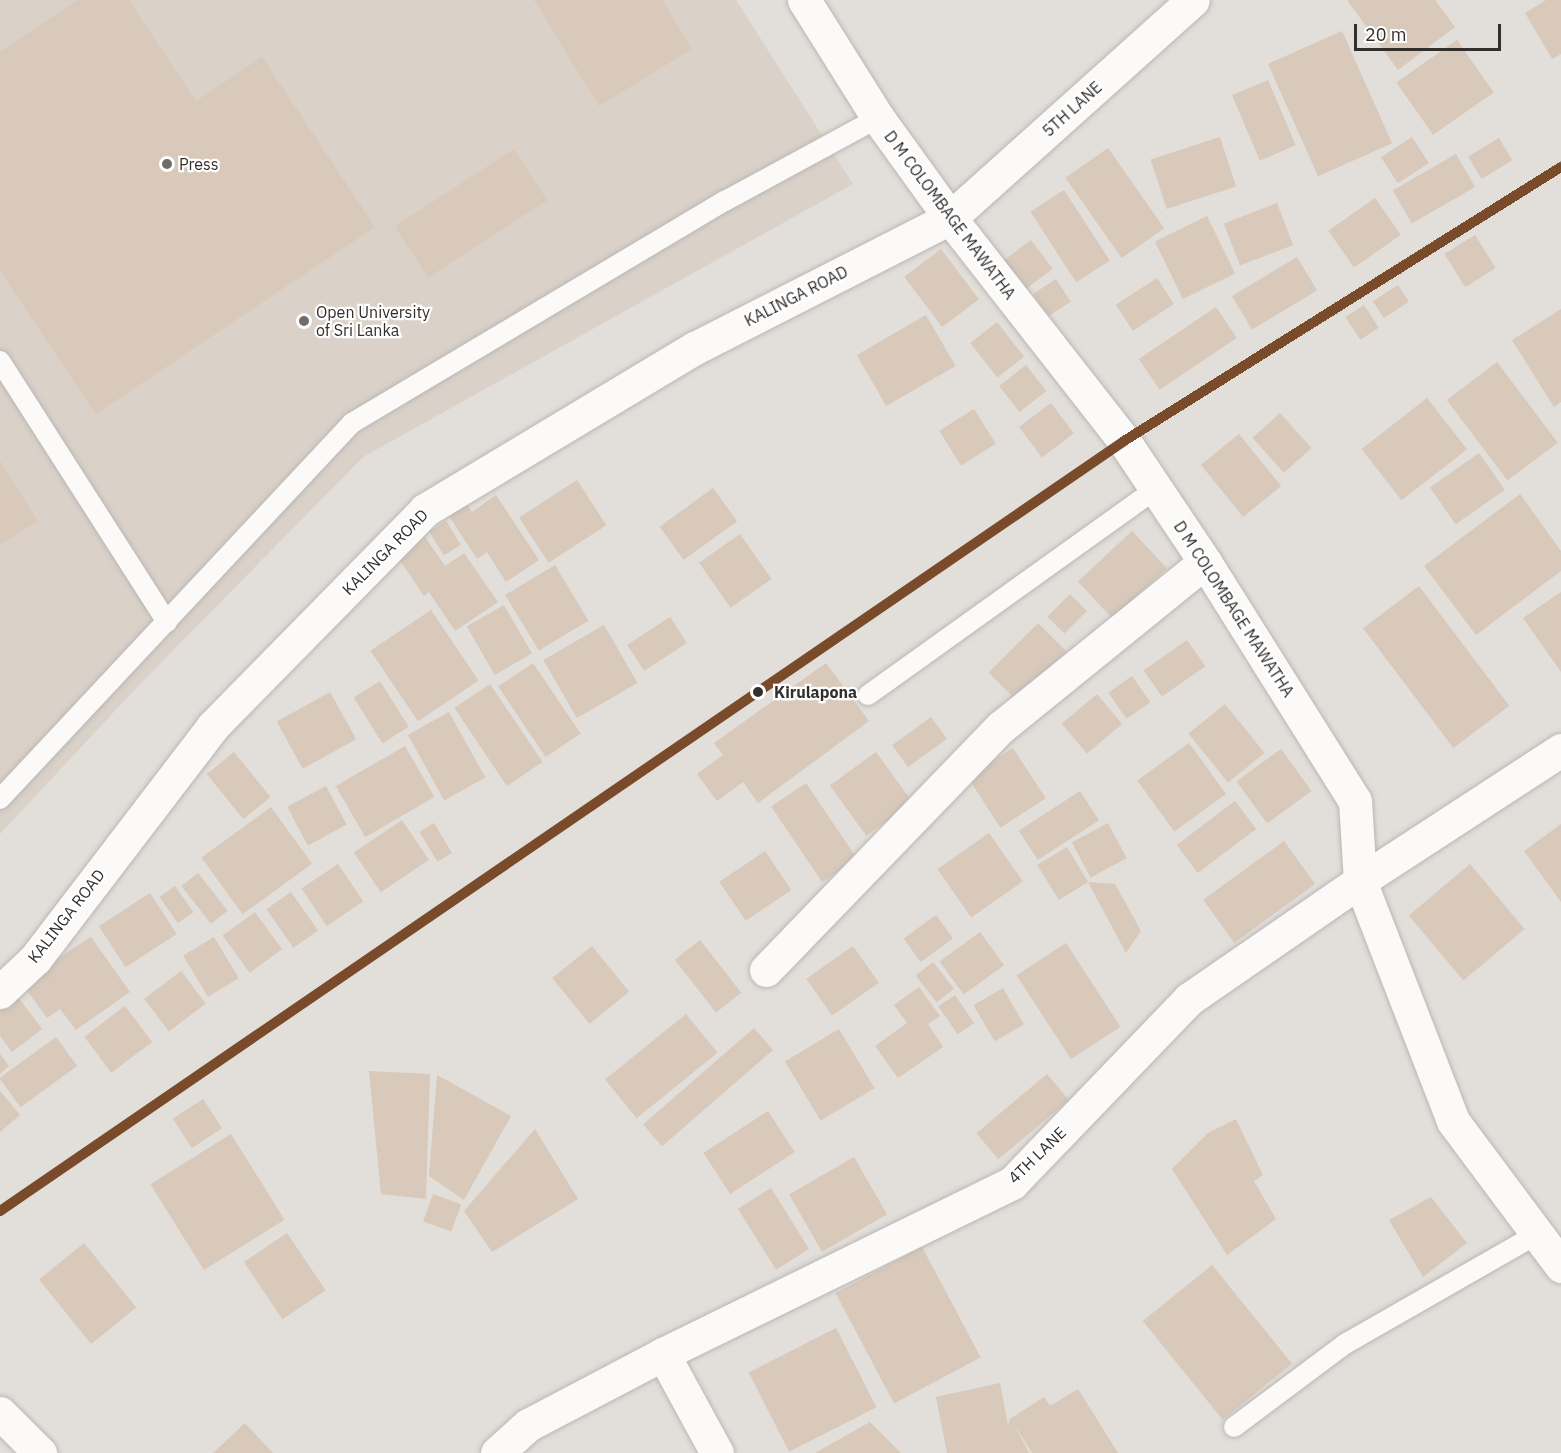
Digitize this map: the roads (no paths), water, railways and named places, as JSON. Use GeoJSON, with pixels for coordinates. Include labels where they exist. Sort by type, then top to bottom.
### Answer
{"type":"FeatureCollection","features":[{"type":"Feature","properties":{"kind":"street","name":"D M COLOMBAGE MAWATHA"},"geometry":{"type":"LineString","coordinates":[[804,0],[878,118],[950,218],[1124,441],[1205,562],[1355,801],[1360,881],[1453,1121],[1561,1266]]}},
{"type":"Feature","properties":{"kind":"street","name":"5TH LANE"},"geometry":{"type":"LineString","coordinates":[[950,218],[1193,0]]}},
{"type":"Feature","properties":{"kind":"street","name":"KALINGA ROAD"},"geometry":{"type":"LineString","coordinates":[[0,992],[34,959],[213,726],[425,510],[695,348],[950,218]]}},
{"type":"Feature","properties":{"kind":"street"},"geometry":{"type":"LineString","coordinates":[[766,970],[1001,727],[1205,562]]}},
{"type":"Feature","properties":{"kind":"street","name":"4TH LANE"},"geometry":{"type":"LineString","coordinates":[[497,1453],[528,1425],[663,1354],[1012,1183],[1189,999],[1360,881],[1561,750]]}},
{"type":"Feature","properties":{"kind":"street"},"geometry":{"type":"LineString","coordinates":[[663,1354],[717,1453]]}},
{"type":"Feature","properties":{"kind":"street"},"geometry":{"type":"LineString","coordinates":[[0,1413],[40,1453]]}},
{"type":"Feature","properties":{"kind":"lane"},"geometry":{"type":"LineString","coordinates":[[0,799],[352,423],[725,201],[878,118]]}},
{"type":"Feature","properties":{"kind":"lane"},"geometry":{"type":"LineString","coordinates":[[0,361],[167,622]]}},
{"type":"Feature","properties":{"kind":"lane"},"geometry":{"type":"LineString","coordinates":[[868,695],[1156,489]]}},
{"type":"Feature","properties":{"kind":"lane"},"geometry":{"type":"LineString","coordinates":[[1234,1426],[1345,1344],[1537,1234]]}},
{"type":"Feature","properties":{"kind":"place","name":"Press"},"geometry":{"type":"Point","coordinates":[167,164]}},
{"type":"Feature","properties":{"kind":"place","name":"Open University of Sri Lanka"},"geometry":{"type":"Point","coordinates":[304,321]}},
{"type":"Feature","properties":{"kind":"place","name":"Kirulapona"},"geometry":{"type":"Point","coordinates":[758,692]}}]}
